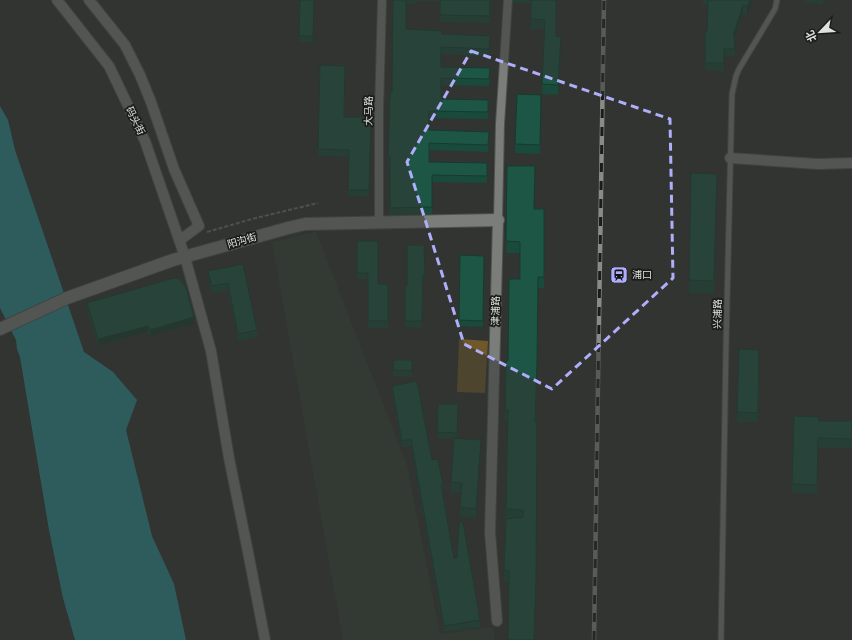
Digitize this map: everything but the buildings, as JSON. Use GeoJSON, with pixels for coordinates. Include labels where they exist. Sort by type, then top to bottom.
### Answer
{"type":"FeatureCollection","features":[{"type":"Feature","properties":{"kind":"street","name":"码头街"},"geometry":{"type":"LineString","coordinates":[[57,0],[109,66],[145,142],[180,240],[211,351],[229,458],[264,640]]}},
{"type":"Feature","properties":{"kind":"street"},"geometry":{"type":"LineString","coordinates":[[89,0],[125,45],[140,75],[174,169],[199,226],[180,240]]}},
{"type":"Feature","properties":{"kind":"street","name":"大马路"},"geometry":{"type":"LineString","coordinates":[[379,222],[379,111],[382,0]]}},
{"type":"Feature","properties":{"kind":"street","name":"津浦路"},"geometry":{"type":"LineString","coordinates":[[497,621],[490,532],[500,124],[508,0]]}},
{"type":"Feature","properties":{"kind":"street"},"geometry":{"type":"LineString","coordinates":[[730,158],[818,164],[852,163]]}},
{"type":"Feature","properties":{"kind":"street","name":"阳沟街"},"geometry":{"type":"LineString","coordinates":[[0,329],[66,298],[185,257],[305,224],[498,220]]}},
{"type":"Feature","properties":{"kind":"lane","name":"兴浦路"},"geometry":{"type":"LineString","coordinates":[[721,640],[732,94],[736,76],[775,9],[777,0]]}},
{"type":"Feature","properties":{"kind":"path"},"geometry":{"type":"LineString","coordinates":[[201,234],[252,219],[318,203]]}},
{"type":"Feature","properties":{"kind":"highlighted area"},"geometry":{"type":"Polygon","coordinates":[[[471,51],[670,119],[673,278],[552,389],[464,344],[407,162],[471,51]]]}},
{"type":"Feature","properties":{"kind":"shaded area"},"geometry":{"type":"Polygon","coordinates":[[[316,232],[407,465],[440,634],[493,627],[495,640],[343,640],[272,242],[316,232]]]}},
{"type":"Feature","properties":{"kind":"shaded area"},"geometry":{"type":"Polygon","coordinates":[[[459,339],[488,341],[485,393],[457,392],[459,339]]]}},
{"type":"Feature","properties":{"kind":"water"},"geometry":{"type":"Polygon","coordinates":[[[0,106],[8,120],[15,150],[84,352],[113,372],[137,400],[126,430],[152,536],[174,584],[186,640],[75,640],[63,598],[49,530],[20,357],[16,340],[0,308],[0,106]]]}},
{"type":"Feature","properties":{"kind":"railway"},"geometry":{"type":"LineString","coordinates":[[594,640],[604,0]]}},
{"type":"Feature","properties":{"kind":"place","name":"浦口"},"geometry":{"type":"Point","coordinates":[619,275]}}]}
